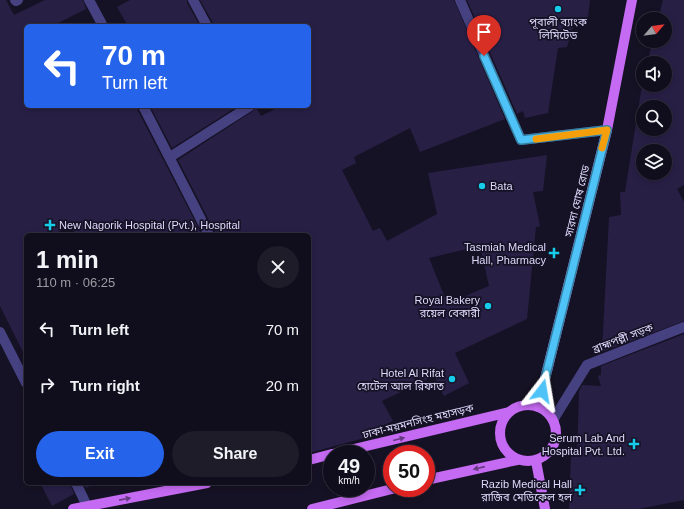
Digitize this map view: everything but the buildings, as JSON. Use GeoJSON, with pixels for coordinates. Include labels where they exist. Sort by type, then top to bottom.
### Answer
{"type":"FeatureCollection","features":[{"type":"Feature","properties":{"kind":"main road","name":"সারদা ঘোষ রোড"},"geometry":{"type":"LineString","coordinates":[[538,407],[607,130],[632,0]]}},
{"type":"Feature","properties":{"kind":"main road"},"geometry":{"type":"LineString","coordinates":[[522,405],[530,405],[538,407],[549,414],[556,428],[556,436],[554,444],[544,457],[536,461],[526,462],[517,460],[509,455],[503,447],[500,438],[500,428],[503,419],[509,412],[522,405]]}},
{"type":"Feature","properties":{"kind":"main road","name":"ঢাকা-ময়মনসিংহ মহাসড়ক"},"geometry":{"type":"LineString","coordinates":[[371,445],[509,412]]}},
{"type":"Feature","properties":{"kind":"main road","name":"ঢাকা-ময়মনসিংহ মহাসড়ক"},"geometry":{"type":"LineString","coordinates":[[311,460],[323,456]]}},
{"type":"Feature","properties":{"kind":"main road"},"geometry":{"type":"LineString","coordinates":[[435,478],[517,460]]}},
{"type":"Feature","properties":{"kind":"main road"},"geometry":{"type":"LineString","coordinates":[[536,461],[545,509]]}},
{"type":"Feature","properties":{"kind":"main road"},"geometry":{"type":"LineString","coordinates":[[73,509],[197,485]]}},
{"type":"Feature","properties":{"kind":"main road"},"geometry":{"type":"LineString","coordinates":[[312,509],[383,491]]}},
{"type":"Feature","properties":{"kind":"street"},"geometry":{"type":"LineString","coordinates":[[89,0],[101,24]]}},
{"type":"Feature","properties":{"kind":"street"},"geometry":{"type":"LineString","coordinates":[[460,0],[521,140],[607,130]]}},
{"type":"Feature","properties":{"kind":"street"},"geometry":{"type":"LineString","coordinates":[[195,1],[206,24]]}},
{"type":"Feature","properties":{"kind":"street"},"geometry":{"type":"LineString","coordinates":[[144,108],[208,233]]}},
{"type":"Feature","properties":{"kind":"street"},"geometry":{"type":"LineString","coordinates":[[170,157],[247,108]]}},
{"type":"Feature","properties":{"kind":"street","name":"ব্রাহ্মপল্লী সড়ক"},"geometry":{"type":"LineString","coordinates":[[553,420],[587,365],[684,327]]}},
{"type":"Feature","properties":{"kind":"street"},"geometry":{"type":"LineString","coordinates":[[0,332],[24,379]]}},
{"type":"Feature","properties":{"kind":"street"},"geometry":{"type":"LineString","coordinates":[[77,485],[88,506]]}},
{"type":"Feature","properties":{"kind":"slow traffic"},"geometry":{"type":"LineString","coordinates":[[536,139],[607,130],[602,148]]}},
{"type":"Feature","properties":{"kind":"place","name":"পূবালী ব্যাংক লিমিটেড"},"geometry":{"type":"Point","coordinates":[558,9]}},
{"type":"Feature","properties":{"kind":"place","name":"Bata"},"geometry":{"type":"Point","coordinates":[482,186]}},
{"type":"Feature","properties":{"kind":"place","name":"New Nagorik Hospital (Pvt.), Hospital"},"geometry":{"type":"Point","coordinates":[50,225]}},
{"type":"Feature","properties":{"kind":"place","name":"Tasmiah Medical Hall, Pharmacy"},"geometry":{"type":"Point","coordinates":[554,253]}},
{"type":"Feature","properties":{"kind":"place","name":"Royal Bakery রয়েল বেকারী"},"geometry":{"type":"Point","coordinates":[488,306]}},
{"type":"Feature","properties":{"kind":"place","name":"Hotel Al Rifat হোটেল আল রিফাত"},"geometry":{"type":"Point","coordinates":[452,379]}},
{"type":"Feature","properties":{"kind":"place","name":"Serum Lab And Hospital Pvt. Ltd."},"geometry":{"type":"Point","coordinates":[634,444]}},
{"type":"Feature","properties":{"kind":"place","name":"Razib Medical Hall রাজিব মেডিকেল হল"},"geometry":{"type":"Point","coordinates":[580,490]}},
{"type":"Feature","properties":{"kind":"route"},"geometry":{"type":"LineString","coordinates":[[484,56],[521,140],[607,130],[542,391]]}}]}
